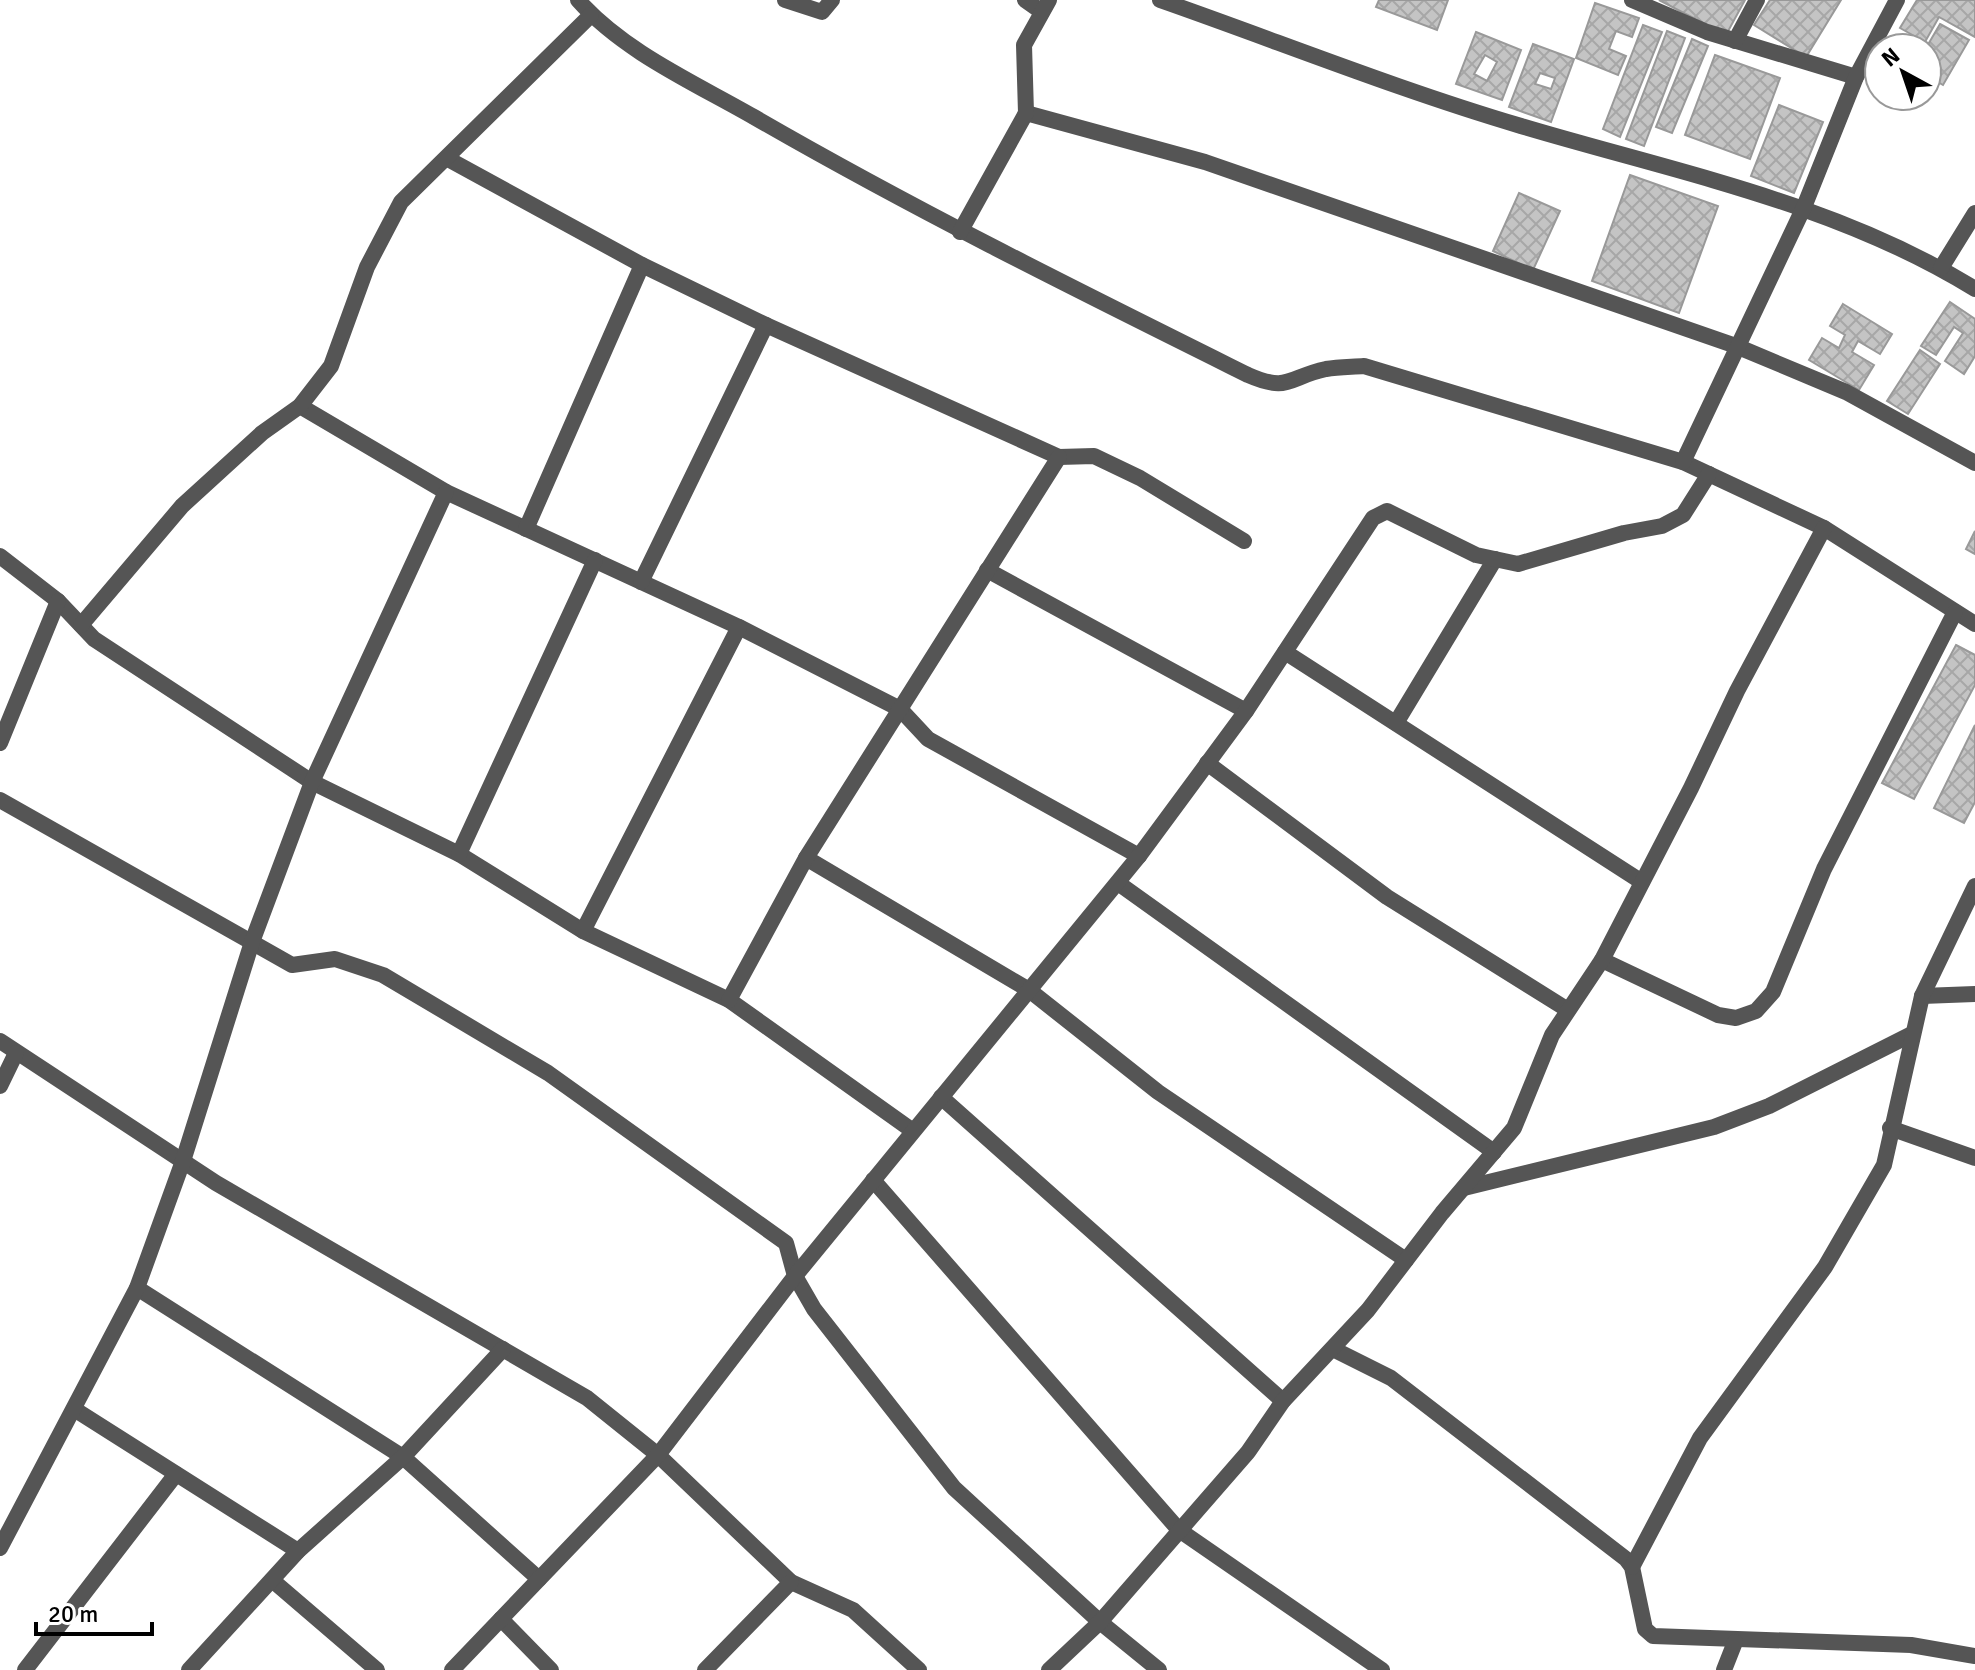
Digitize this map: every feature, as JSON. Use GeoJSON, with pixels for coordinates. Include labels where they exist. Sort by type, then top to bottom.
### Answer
{"type":"FeatureCollection","features":[{"type":"Feature","properties":{"kind":"street"},"geometry":{"type":"LineString","coordinates":[[578,0],[591,15],[644,53],[960,232],[1271,385],[1297,381],[1324,369],[1364,366],[1683,462],[1824,528],[1975,624]]}},
{"type":"Feature","properties":{"kind":"street"},"geometry":{"type":"LineString","coordinates":[[785,0],[822,12],[832,0]]}},
{"type":"Feature","properties":{"kind":"street"},"geometry":{"type":"LineString","coordinates":[[960,232],[1026,113],[1024,45],[1045,6],[1025,0]]}},
{"type":"Feature","properties":{"kind":"street"},"geometry":{"type":"LineString","coordinates":[[1160,0],[1517,125],[1804,207],[1941,268],[1975,289]]}},
{"type":"Feature","properties":{"kind":"street"},"geometry":{"type":"LineString","coordinates":[[1632,0],[1735,41],[1856,77]]}},
{"type":"Feature","properties":{"kind":"street"},"geometry":{"type":"LineString","coordinates":[[1735,41],[1757,0]]}},
{"type":"Feature","properties":{"kind":"street"},"geometry":{"type":"LineString","coordinates":[[1683,462],[1804,207],[1856,77],[1897,0]]}},
{"type":"Feature","properties":{"kind":"street"},"geometry":{"type":"LineString","coordinates":[[81,625],[182,506],[262,433],[300,406],[331,366],[367,267],[401,202],[591,15]]}},
{"type":"Feature","properties":{"kind":"street"},"geometry":{"type":"LineString","coordinates":[[1026,113],[1205,162],[1736,346],[1846,392],[1975,463]]}},
{"type":"Feature","properties":{"kind":"street"},"geometry":{"type":"LineString","coordinates":[[448,159],[642,265],[766,325],[1059,457],[1094,456],[1140,478],[1244,541]]}},
{"type":"Feature","properties":{"kind":"street"},"geometry":{"type":"LineString","coordinates":[[1941,268],[1975,213]]}},
{"type":"Feature","properties":{"kind":"street"},"geometry":{"type":"LineString","coordinates":[[526,529],[642,265]]}},
{"type":"Feature","properties":{"kind":"street"},"geometry":{"type":"LineString","coordinates":[[641,582],[766,325]]}},
{"type":"Feature","properties":{"kind":"street"},"geometry":{"type":"LineString","coordinates":[[300,406],[446,492],[739,627],[900,709],[928,739],[1139,856]]}},
{"type":"Feature","properties":{"kind":"street"},"geometry":{"type":"LineString","coordinates":[[729,1000],[806,858],[1059,457]]}},
{"type":"Feature","properties":{"kind":"street"},"geometry":{"type":"LineString","coordinates":[[452,1670],[658,1455],[795,1276],[1118,883],[1246,711],[1373,518],[1387,511],[1476,555],[1518,564],[1624,533],[1662,526],[1683,515],[1709,474]]}},
{"type":"Feature","properties":{"kind":"street"},"geometry":{"type":"LineString","coordinates":[[0,1548],[137,1288],[183,1161],[252,942],[312,782],[446,492]]}},
{"type":"Feature","properties":{"kind":"street"},"geometry":{"type":"LineString","coordinates":[[1049,1670],[1100,1622],[1248,1452],[1283,1401],[1333,1349],[1514,1128],[1552,1035],[1602,960],[1737,691],[1824,528]]}},
{"type":"Feature","properties":{"kind":"street"},"geometry":{"type":"LineString","coordinates":[[0,556],[58,601],[94,639],[312,782],[459,854],[583,931],[729,1000],[913,1131]]}},
{"type":"Feature","properties":{"kind":"street"},"geometry":{"type":"LineString","coordinates":[[1396,723],[1495,559]]}},
{"type":"Feature","properties":{"kind":"street"},"geometry":{"type":"LineString","coordinates":[[459,854],[595,560]]}},
{"type":"Feature","properties":{"kind":"street"},"geometry":{"type":"LineString","coordinates":[[987,570],[1246,711]]}},
{"type":"Feature","properties":{"kind":"street"},"geometry":{"type":"LineString","coordinates":[[0,743],[58,601]]}},
{"type":"Feature","properties":{"kind":"street"},"geometry":{"type":"LineString","coordinates":[[1602,960],[1718,1015],[1736,1018],[1756,1011],[1773,992],[1824,869],[1955,612]]}},
{"type":"Feature","properties":{"kind":"street"},"geometry":{"type":"LineString","coordinates":[[583,931],[739,627]]}},
{"type":"Feature","properties":{"kind":"street"},"geometry":{"type":"LineString","coordinates":[[1285,652],[1642,882]]}},
{"type":"Feature","properties":{"kind":"street"},"geometry":{"type":"LineString","coordinates":[[1207,763],[1387,897],[1568,1010]]}},
{"type":"Feature","properties":{"kind":"street"},"geometry":{"type":"LineString","coordinates":[[0,800],[292,965],[335,959],[383,975],[548,1073],[786,1243],[795,1276],[814,1309],[954,1488],[1100,1622],[1159,1670]]}},
{"type":"Feature","properties":{"kind":"street"},"geometry":{"type":"LineString","coordinates":[[806,858],[1029,990],[1158,1092],[1406,1260]]}},
{"type":"Feature","properties":{"kind":"street"},"geometry":{"type":"LineString","coordinates":[[1118,883],[1494,1152]]}},
{"type":"Feature","properties":{"kind":"street"},"geometry":{"type":"LineString","coordinates":[[1632,1567],[1700,1438],[1832,1254],[1884,1165],[1910,1035],[1922,996],[1975,886]]}},
{"type":"Feature","properties":{"kind":"street"},"geometry":{"type":"LineString","coordinates":[[1922,996],[1975,994]]}},
{"type":"Feature","properties":{"kind":"street"},"geometry":{"type":"LineString","coordinates":[[1463,1188],[1714,1127],[1769,1106],[1910,1035]]}},
{"type":"Feature","properties":{"kind":"street"},"geometry":{"type":"LineString","coordinates":[[0,1041],[183,1161],[587,1398],[658,1455],[791,1582],[853,1610],[919,1670]]}},
{"type":"Feature","properties":{"kind":"street"},"geometry":{"type":"LineString","coordinates":[[0,1086],[16,1053]]}},
{"type":"Feature","properties":{"kind":"street"},"geometry":{"type":"LineString","coordinates":[[941,1097],[1283,1401]]}},
{"type":"Feature","properties":{"kind":"street"},"geometry":{"type":"LineString","coordinates":[[1890,1128],[1975,1158]]}},
{"type":"Feature","properties":{"kind":"street"},"geometry":{"type":"LineString","coordinates":[[873,1180],[1179,1530],[1382,1670]]}},
{"type":"Feature","properties":{"kind":"street"},"geometry":{"type":"LineString","coordinates":[[137,1288],[403,1457],[539,1579]]}},
{"type":"Feature","properties":{"kind":"street"},"geometry":{"type":"LineString","coordinates":[[189,1670],[298,1551],[403,1457],[503,1349]]}},
{"type":"Feature","properties":{"kind":"street"},"geometry":{"type":"LineString","coordinates":[[1333,1349],[1391,1378],[1539,1494],[1597,1534],[1632,1567],[1648,1633],[1735,1642],[1911,1645],[1975,1656]]}},
{"type":"Feature","properties":{"kind":"street"},"geometry":{"type":"LineString","coordinates":[[74,1409],[298,1551]]}},
{"type":"Feature","properties":{"kind":"street"},"geometry":{"type":"LineString","coordinates":[[25,1670],[176,1474]]}},
{"type":"Feature","properties":{"kind":"street"},"geometry":{"type":"LineString","coordinates":[[272,1580],[377,1670]]}},
{"type":"Feature","properties":{"kind":"street"},"geometry":{"type":"LineString","coordinates":[[705,1670],[791,1582]]}},
{"type":"Feature","properties":{"kind":"street"},"geometry":{"type":"LineString","coordinates":[[501,1619],[551,1670]]}},
{"type":"Feature","properties":{"kind":"street"},"geometry":{"type":"LineString","coordinates":[[1724,1670],[1735,1642]]}},
{"type":"Feature","properties":{"kind":"building"},"geometry":{"type":"Polygon","coordinates":[[[1379,0],[1448,0],[1437,30],[1376,7],[1379,0]]]}},
{"type":"Feature","properties":{"kind":"building"},"geometry":{"type":"Polygon","coordinates":[[[1659,0],[1745,0],[1726,35],[1659,0]]]}},
{"type":"Feature","properties":{"kind":"building"},"geometry":{"type":"Polygon","coordinates":[[[1770,0],[1841,0],[1806,57],[1754,25],[1770,0]]]}},
{"type":"Feature","properties":{"kind":"building"},"geometry":{"type":"Polygon","coordinates":[[[1917,0],[1975,0],[1975,37],[1939,17],[1931,32],[1907,32],[1900,28],[1917,0]]]}},
{"type":"Feature","properties":{"kind":"building"},"geometry":{"type":"Polygon","coordinates":[[[1595,3],[1639,18],[1632,37],[1616,31],[1609,49],[1626,56],[1618,75],[1576,58],[1595,3]]]}},
{"type":"Feature","properties":{"kind":"building"},"geometry":{"type":"Polygon","coordinates":[[[1940,24],[1969,40],[1943,85],[1943,32],[1935,32],[1940,24]]]}},
{"type":"Feature","properties":{"kind":"building"},"geometry":{"type":"Polygon","coordinates":[[[1643,25],[1662,32],[1620,137],[1603,129],[1643,25]]]}},
{"type":"Feature","properties":{"kind":"building"},"geometry":{"type":"Polygon","coordinates":[[[1667,31],[1685,38],[1644,146],[1626,139],[1667,31]]]}},
{"type":"Feature","properties":{"kind":"building"},"geometry":{"type":"Polygon","coordinates":[[[1476,32],[1521,50],[1502,100],[1456,84],[1476,32]],[[1485,55],[1474,74],[1487,81],[1497,62],[1485,55]]]}},
{"type":"Feature","properties":{"kind":"building"},"geometry":{"type":"Polygon","coordinates":[[[1692,39],[1708,46],[1672,133],[1656,127],[1692,39]]]}},
{"type":"Feature","properties":{"kind":"building"},"geometry":{"type":"Polygon","coordinates":[[[1533,44],[1574,59],[1551,122],[1509,107],[1533,44]],[[1540,73],[1535,84],[1551,89],[1555,78],[1540,73]]]}},
{"type":"Feature","properties":{"kind":"building"},"geometry":{"type":"Polygon","coordinates":[[[1715,55],[1780,78],[1750,159],[1685,135],[1715,55]]]}},
{"type":"Feature","properties":{"kind":"building"},"geometry":{"type":"Polygon","coordinates":[[[1779,105],[1823,122],[1794,193],[1751,176],[1779,105]]]}},
{"type":"Feature","properties":{"kind":"building"},"geometry":{"type":"Polygon","coordinates":[[[1630,175],[1718,206],[1679,313],[1592,281],[1630,175]]]}},
{"type":"Feature","properties":{"kind":"building"},"geometry":{"type":"Polygon","coordinates":[[[1519,193],[1560,211],[1533,270],[1493,251],[1519,193]]]}},
{"type":"Feature","properties":{"kind":"building"},"geometry":{"type":"Polygon","coordinates":[[[1950,302],[1975,319],[1975,356],[1964,374],[1945,361],[1963,333],[1954,327],[1936,355],[1921,346],[1950,302]]]}},
{"type":"Feature","properties":{"kind":"building"},"geometry":{"type":"Polygon","coordinates":[[[1843,304],[1892,334],[1880,354],[1858,341],[1852,352],[1874,365],[1859,390],[1809,360],[1822,338],[1839,348],[1845,335],[1830,326],[1843,304]]]}},
{"type":"Feature","properties":{"kind":"building"},"geometry":{"type":"Polygon","coordinates":[[[1920,350],[1940,364],[1908,414],[1887,401],[1920,350]]]}},
{"type":"Feature","properties":{"kind":"building"},"geometry":{"type":"Polygon","coordinates":[[[1975,531],[1975,554],[1966,549],[1975,531]]]}},
{"type":"Feature","properties":{"kind":"building"},"geometry":{"type":"Polygon","coordinates":[[[1956,645],[1975,655],[1975,685],[1914,799],[1882,783],[1956,645]]]}},
{"type":"Feature","properties":{"kind":"building"},"geometry":{"type":"Polygon","coordinates":[[[1975,725],[1975,802],[1964,823],[1934,808],[1975,725]]]}}]}
